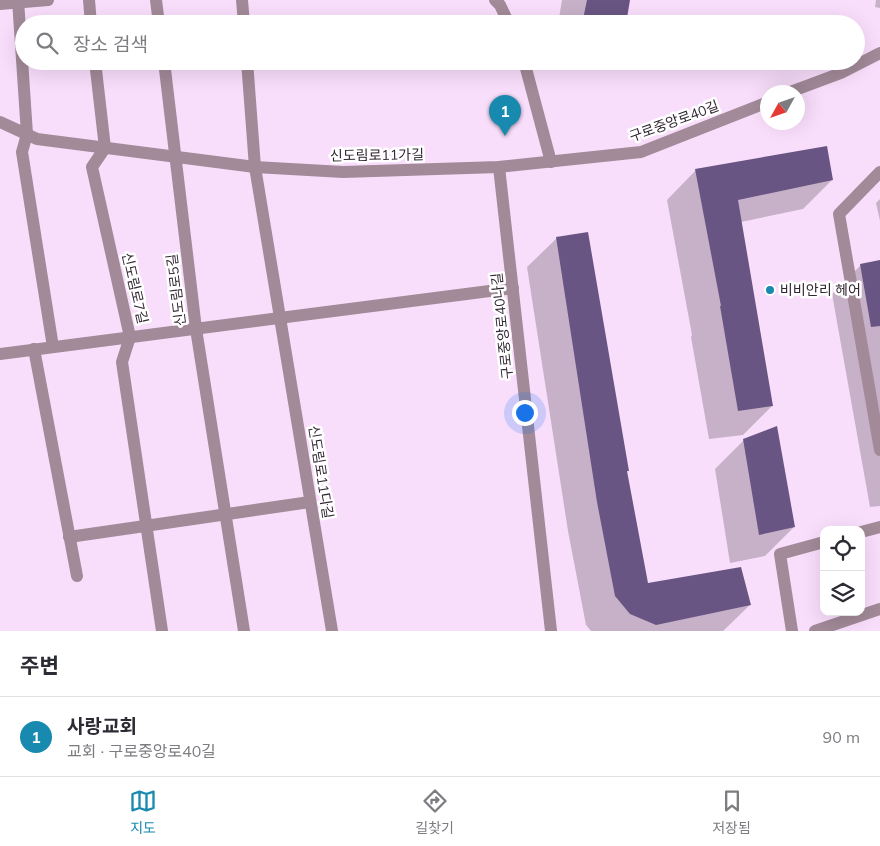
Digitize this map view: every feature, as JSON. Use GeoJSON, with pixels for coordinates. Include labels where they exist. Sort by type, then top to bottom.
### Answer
{"type":"FeatureCollection","features":[{"type":"Feature","properties":{"kind":"street"},"geometry":{"type":"LineString","coordinates":[[0,4],[48,0]]}},
{"type":"Feature","properties":{"kind":"street"},"geometry":{"type":"LineString","coordinates":[[89,0],[90,15]]}},
{"type":"Feature","properties":{"kind":"street"},"geometry":{"type":"LineString","coordinates":[[156,0],[158,15]]}},
{"type":"Feature","properties":{"kind":"street"},"geometry":{"type":"LineString","coordinates":[[242,0],[243,15]]}},
{"type":"Feature","properties":{"kind":"street"},"geometry":{"type":"LineString","coordinates":[[495,0],[505,15]]}},
{"type":"Feature","properties":{"kind":"street"},"geometry":{"type":"LineString","coordinates":[[18,1],[19,15]]}},
{"type":"Feature","properties":{"kind":"street"},"geometry":{"type":"LineString","coordinates":[[865,61],[880,53]]}},
{"type":"Feature","properties":{"kind":"street"},"geometry":{"type":"LineString","coordinates":[[23,70],[27,134],[22,152],[53,347]]}},
{"type":"Feature","properties":{"kind":"street"},"geometry":{"type":"LineString","coordinates":[[97,70],[105,148]]}},
{"type":"Feature","properties":{"kind":"street","name":"신도림로5길"},"geometry":{"type":"LineString","coordinates":[[165,70],[196,329],[244,631]]}},
{"type":"Feature","properties":{"kind":"street"},"geometry":{"type":"LineString","coordinates":[[248,70],[255,167]]}},
{"type":"Feature","properties":{"kind":"street"},"geometry":{"type":"LineString","coordinates":[[526,70],[550,162]]}},
{"type":"Feature","properties":{"kind":"street"},"geometry":{"type":"LineString","coordinates":[[805,86],[847,70]]}},
{"type":"Feature","properties":{"kind":"street","name":"구로중앙로40길"},"geometry":{"type":"LineString","coordinates":[[499,167],[641,152],[760,105]]}},
{"type":"Feature","properties":{"kind":"street","name":"신도림로11가길"},"geometry":{"type":"LineString","coordinates":[[0,122],[37,138],[255,167],[343,172],[499,167]]}},
{"type":"Feature","properties":{"kind":"street","name":"신도림로7길"},"geometry":{"type":"LineString","coordinates":[[105,148],[92,168],[130,337],[122,362],[162,631]]}},
{"type":"Feature","properties":{"kind":"street","name":"신도림로11다길"},"geometry":{"type":"LineString","coordinates":[[255,167],[332,631]]}},
{"type":"Feature","properties":{"kind":"street","name":"구로중앙로40나길"},"geometry":{"type":"LineString","coordinates":[[499,167],[551,631]]}},
{"type":"Feature","properties":{"kind":"street"},"geometry":{"type":"LineString","coordinates":[[880,172],[839,214],[880,450]]}},
{"type":"Feature","properties":{"kind":"street"},"geometry":{"type":"LineString","coordinates":[[0,354],[513,288]]}},
{"type":"Feature","properties":{"kind":"street"},"geometry":{"type":"LineString","coordinates":[[34,350],[76,576]]}},
{"type":"Feature","properties":{"kind":"street"},"geometry":{"type":"LineString","coordinates":[[69,537],[310,502]]}},
{"type":"Feature","properties":{"kind":"street"},"geometry":{"type":"LineString","coordinates":[[865,531],[880,527]]}},
{"type":"Feature","properties":{"kind":"street"},"geometry":{"type":"LineString","coordinates":[[792,631],[780,554],[820,543]]}},
{"type":"Feature","properties":{"kind":"street"},"geometry":{"type":"LineString","coordinates":[[815,631],[880,609]]}},
{"type":"Feature","properties":{"kind":"building"},"geometry":{"type":"Polygon","coordinates":[[[587,0],[630,0],[628,15],[584,15],[587,0]]]}},
{"type":"Feature","properties":{"kind":"building"},"geometry":{"type":"Polygon","coordinates":[[[827,146],[833,180],[738,200],[773,406],[738,411],[721,306],[695,169],[827,146]]]}},
{"type":"Feature","properties":{"kind":"building"},"geometry":{"type":"Polygon","coordinates":[[[588,232],[629,471],[627,471],[648,583],[741,567],[751,605],[656,625],[630,614],[615,596],[597,502],[556,237],[588,232]]]}},
{"type":"Feature","properties":{"kind":"building"},"geometry":{"type":"Polygon","coordinates":[[[880,260],[880,326],[871,327],[860,264],[880,260]]]}},
{"type":"Feature","properties":{"kind":"building"},"geometry":{"type":"Polygon","coordinates":[[[777,426],[795,527],[759,535],[743,439],[777,426]]]}},
{"type":"Feature","properties":{"kind":"place","name":"사랑교회"},"geometry":{"type":"Point","coordinates":[505,136]}},
{"type":"Feature","properties":{"kind":"place","name":"비비안리 헤어"},"geometry":{"type":"Point","coordinates":[770,290]}}]}
